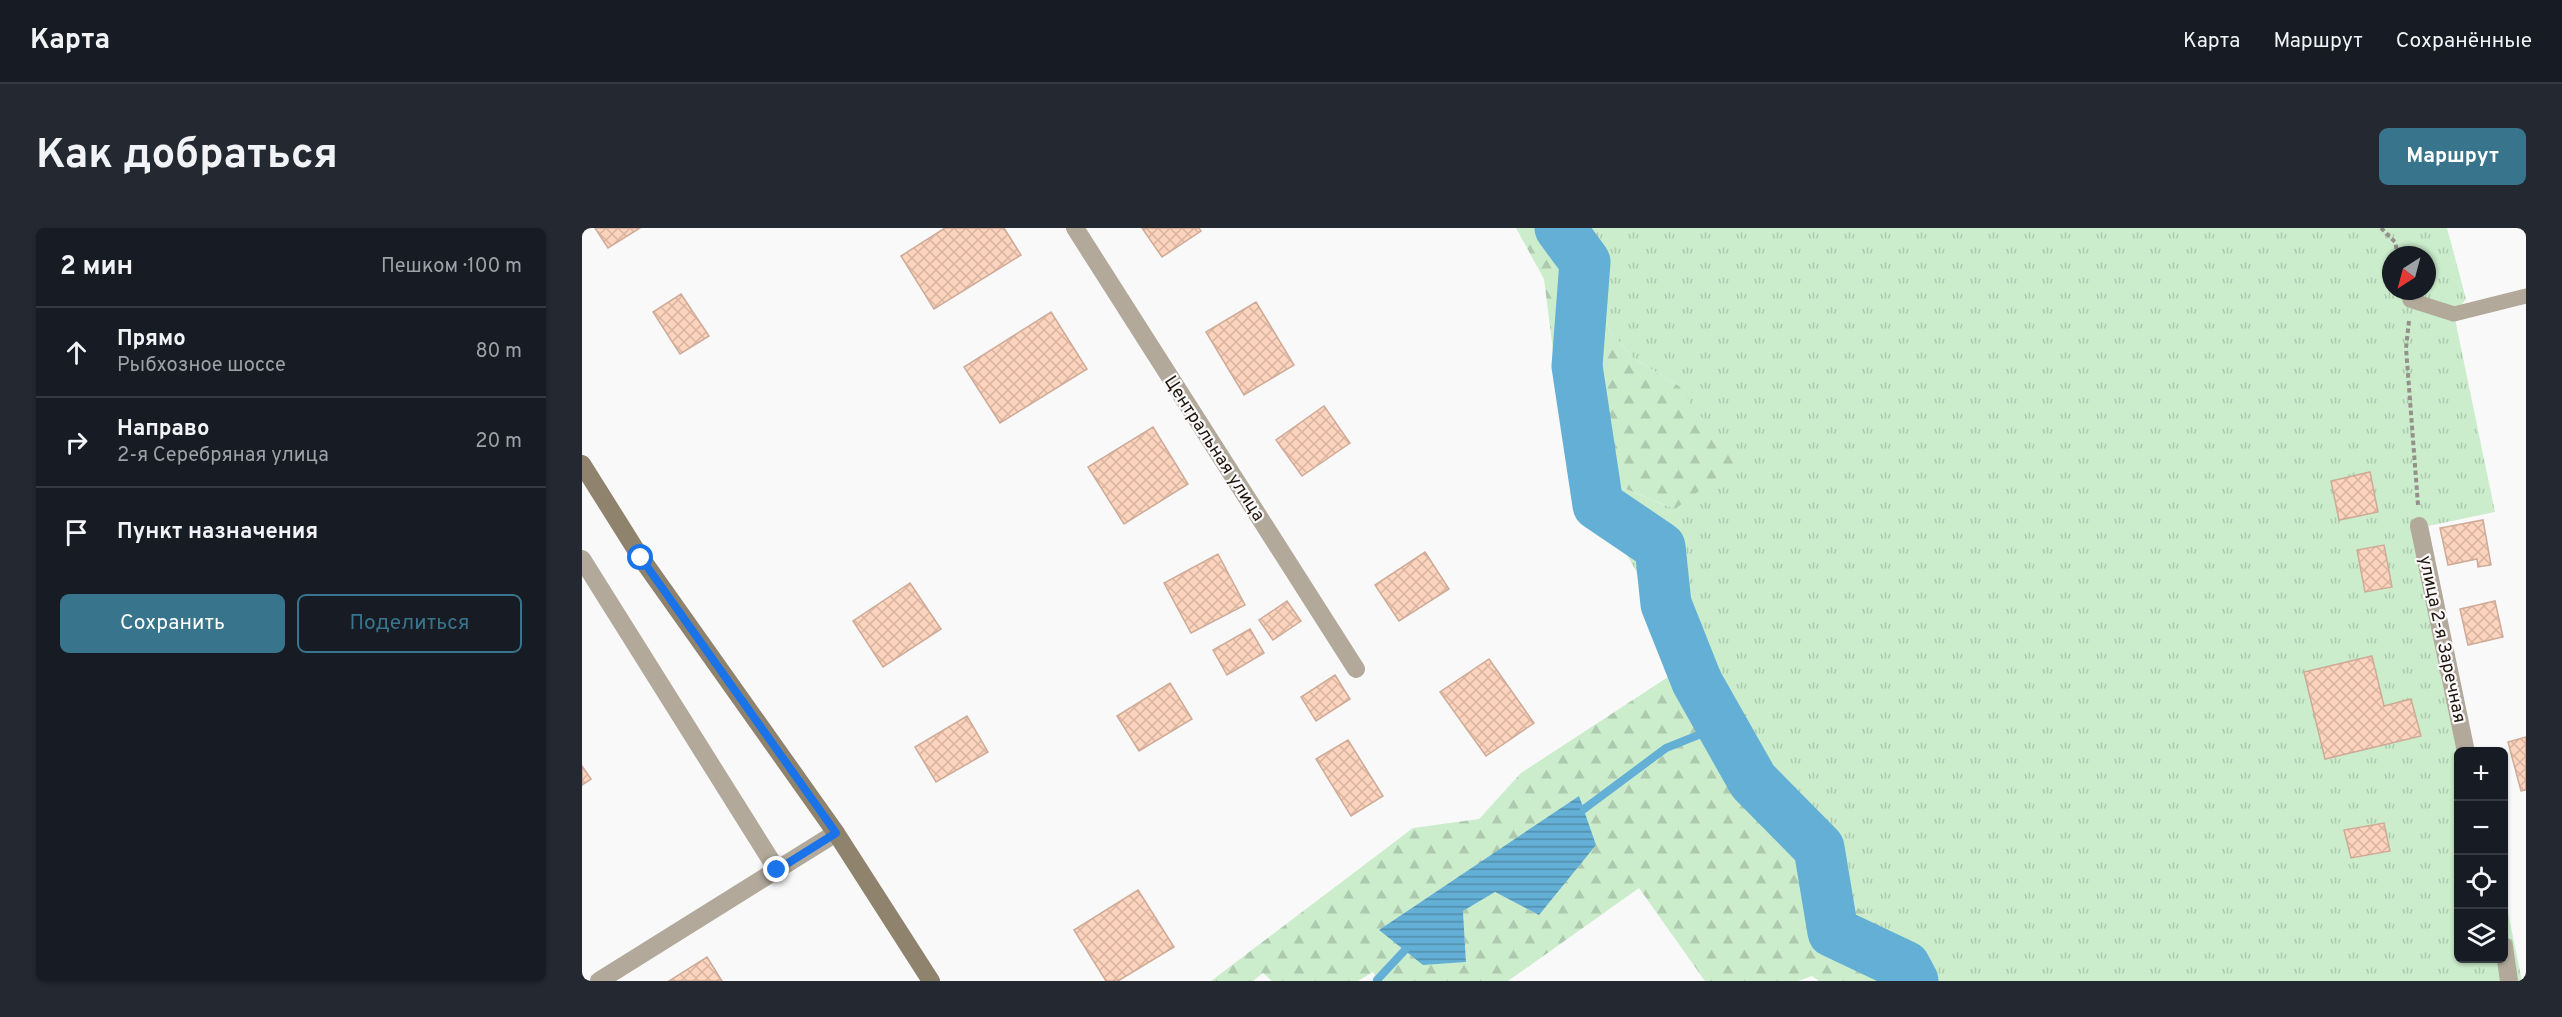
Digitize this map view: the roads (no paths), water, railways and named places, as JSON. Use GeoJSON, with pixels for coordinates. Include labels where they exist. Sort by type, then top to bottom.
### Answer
{"type":"FeatureCollection","features":[{"type":"Feature","properties":{"kind":"street","name":"Центральная улица"},"geometry":{"type":"LineString","coordinates":[[1075,228],[1356,669]]}},
{"type":"Feature","properties":{"kind":"street"},"geometry":{"type":"LineString","coordinates":[[582,464],[648,567],[836,833],[931,981]]}},
{"type":"Feature","properties":{"kind":"street","name":"улица 2-я Заречная"},"geometry":{"type":"LineString","coordinates":[[2420,526],[2465,747]]}},
{"type":"Feature","properties":{"kind":"street"},"geometry":{"type":"LineString","coordinates":[[582,559],[777,870]]}},
{"type":"Feature","properties":{"kind":"street"},"geometry":{"type":"LineString","coordinates":[[598,981],[836,833]]}},
{"type":"Feature","properties":{"kind":"street"},"geometry":{"type":"LineString","coordinates":[[2506,963],[2509,981]]}},
{"type":"Feature","properties":{"kind":"lane"},"geometry":{"type":"LineString","coordinates":[[2410,300],[2454,314],[2526,296]]}},
{"type":"Feature","properties":{"kind":"water"},"geometry":{"type":"Polygon","coordinates":[[[1579,796],[1596,845],[1539,915],[1495,892],[1463,911],[1466,962],[1423,965],[1379,930],[1579,796]]]}},
{"type":"Feature","properties":{"kind":"waterway"},"geometry":{"type":"LineString","coordinates":[[1560,228],[1585,262],[1577,366],[1598,505],[1660,547],[1666,604],[1697,682],[1753,781],[1819,848],[1833,932],[1905,966],[1913,981]]}},
{"type":"Feature","properties":{"kind":"waterway"},"geometry":{"type":"LineString","coordinates":[[1584,809],[1666,748],[1721,726]]}},
{"type":"Feature","properties":{"kind":"waterway"},"geometry":{"type":"LineString","coordinates":[[1377,980],[1405,950]]}}]}
